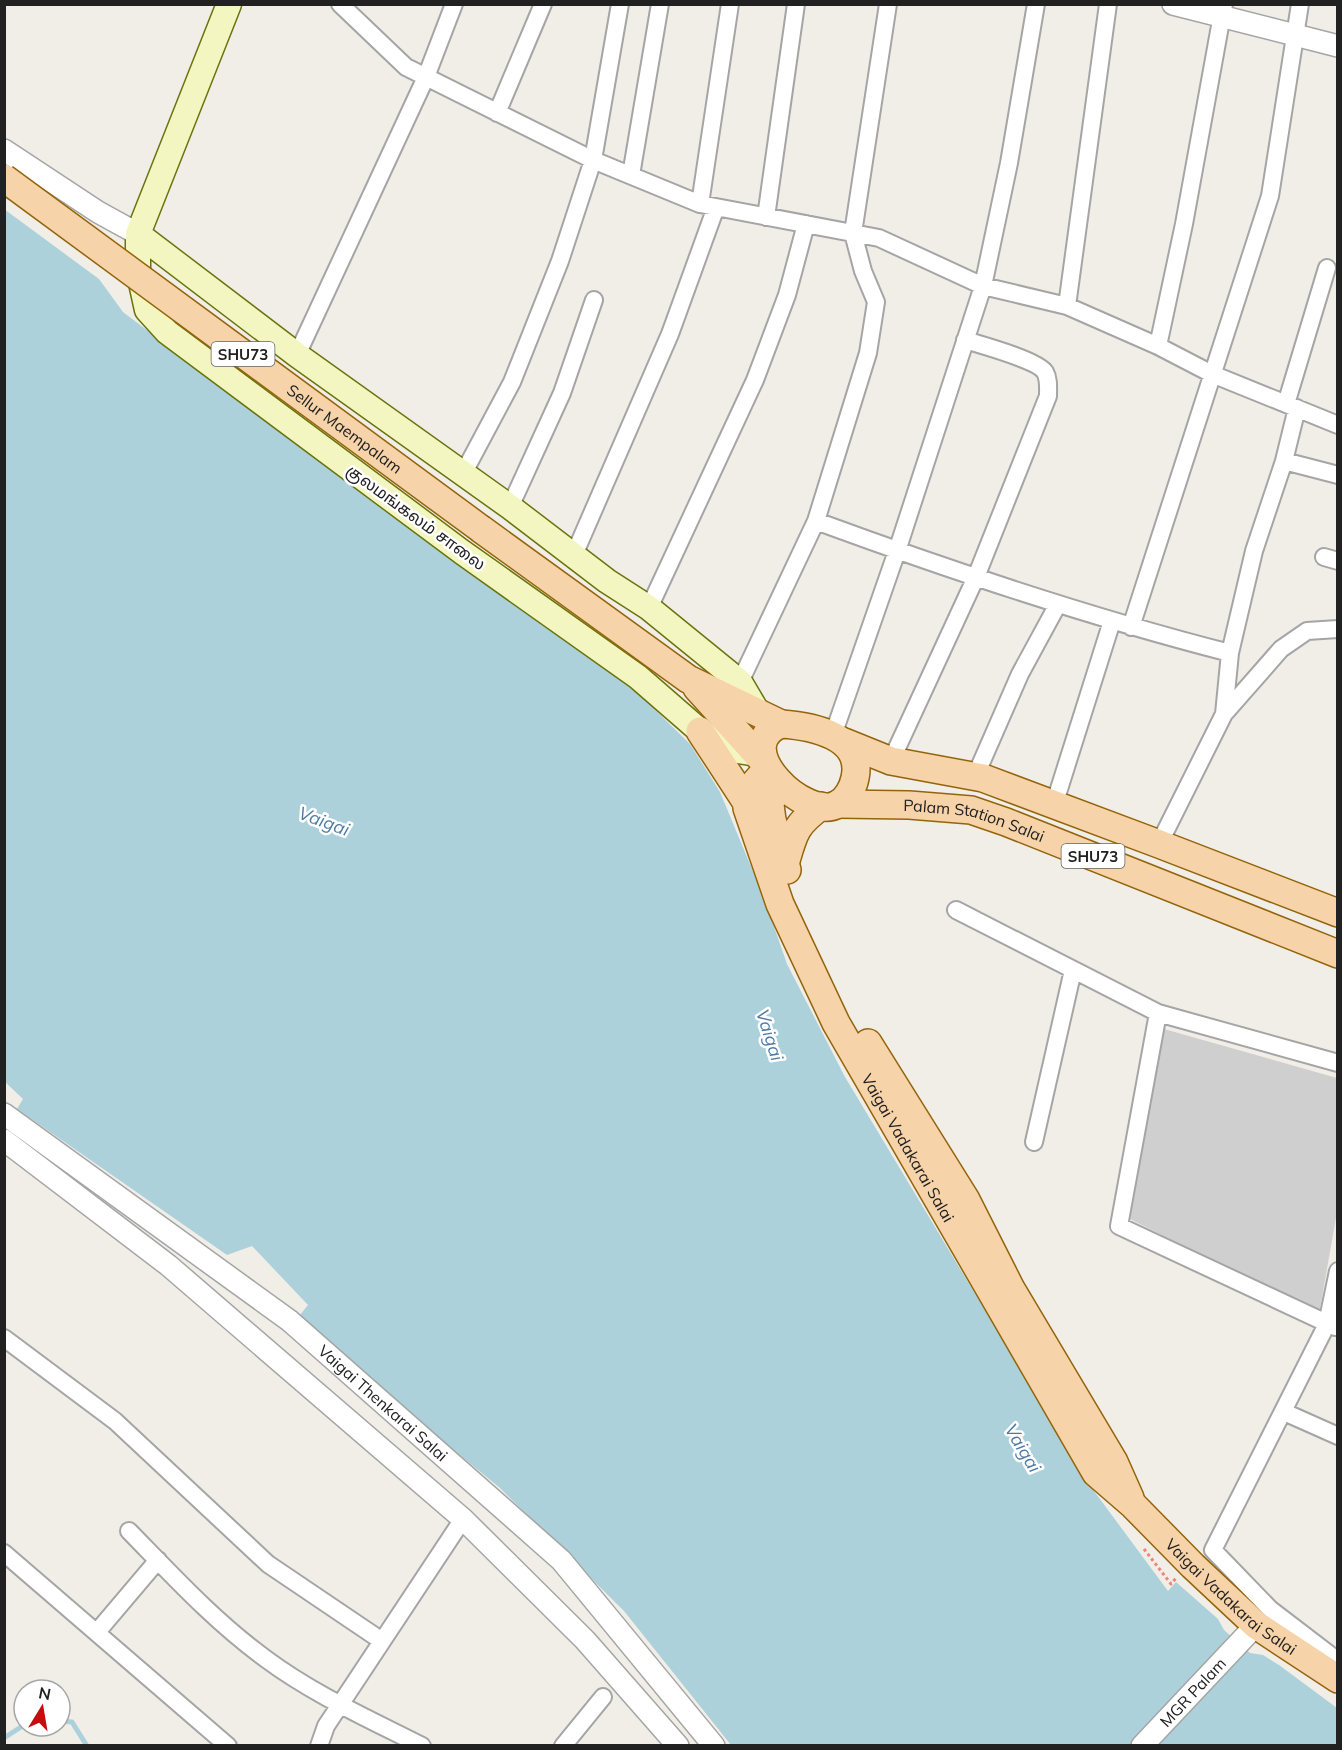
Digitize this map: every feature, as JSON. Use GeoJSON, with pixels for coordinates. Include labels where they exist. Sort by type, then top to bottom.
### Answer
{"type":"FeatureCollection","features":[{"type":"Feature","properties":{"kind":"main road","name":"குலமங்கலம் சாலை"},"geometry":{"type":"LineString","coordinates":[[229,4],[138,234],[138,269],[147,310],[167,332],[462,552],[638,676],[700,731],[766,766]]}},
{"type":"Feature","properties":{"kind":"main road","name":"Sellur Maempalam"},"geometry":{"type":"LineString","coordinates":[[4,178],[688,679]]}},
{"type":"Feature","properties":{"kind":"main road"},"geometry":{"type":"LineString","coordinates":[[138,234],[297,355],[510,507],[607,581],[649,608],[740,682],[757,711]]}},
{"type":"Feature","properties":{"kind":"main road","name":"SHU73"},"geometry":{"type":"LineString","coordinates":[[688,679],[781,724],[803,726],[891,761],[975,777],[1159,844],[1338,913]]}},
{"type":"Feature","properties":{"kind":"main road","name":"SHU73"},"geometry":{"type":"LineString","coordinates":[[688,679],[795,795],[830,805]]}},
{"type":"Feature","properties":{"kind":"main road"},"geometry":{"type":"LineString","coordinates":[[747,803],[748,793],[766,766],[764,740],[770,730],[781,724]]}},
{"type":"Feature","properties":{"kind":"main road","name":"Vaigai Vadakarai Salai"},"geometry":{"type":"LineString","coordinates":[[700,731],[747,803],[780,904],[836,1023],[1096,1473],[1140,1512],[1193,1566],[1249,1632],[1338,1679]]}},
{"type":"Feature","properties":{"kind":"main road"},"geometry":{"type":"LineString","coordinates":[[786,864],[797,827],[805,818],[849,792],[855,776],[855,759],[839,739]]}},
{"type":"Feature","properties":{"kind":"main road","name":"Vaigai Vadakarai Salai"},"geometry":{"type":"LineString","coordinates":[[766,766],[771,812],[797,899],[854,1020],[966,1200],[1011,1289],[1114,1462],[1140,1512]]}},
{"type":"Feature","properties":{"kind":"main road","name":"Palam Station Salai"},"geometry":{"type":"LineString","coordinates":[[830,805],[909,805],[971,810],[1017,826],[1338,954]]}},
{"type":"Feature","properties":{"kind":"street"},"geometry":{"type":"LineString","coordinates":[[340,4],[406,67],[593,160],[708,206],[879,238],[983,286],[1067,306],[1158,346],[1212,375],[1338,424]]}},
{"type":"Feature","properties":{"kind":"street"},"geometry":{"type":"LineString","coordinates":[[297,355],[426,77],[454,4]]}},
{"type":"Feature","properties":{"kind":"street"},"geometry":{"type":"LineString","coordinates":[[497,113],[543,4]]}},
{"type":"Feature","properties":{"kind":"street"},"geometry":{"type":"LineString","coordinates":[[463,474],[512,382],[560,261],[593,160],[620,4]]}},
{"type":"Feature","properties":{"kind":"street"},"geometry":{"type":"LineString","coordinates":[[631,175],[660,4]]}},
{"type":"Feature","properties":{"kind":"street"},"geometry":{"type":"LineString","coordinates":[[574,555],[670,334],[708,206],[730,4]]}},
{"type":"Feature","properties":{"kind":"street"},"geometry":{"type":"LineString","coordinates":[[766,217],[796,4]]}},
{"type":"Feature","properties":{"kind":"street"},"geometry":{"type":"LineString","coordinates":[[740,682],[816,521],[868,352],[876,302],[863,271],[853,233],[888,4]]}},
{"type":"Feature","properties":{"kind":"street"},"geometry":{"type":"LineString","coordinates":[[839,739],[983,286],[1009,163],[1036,4]]}},
{"type":"Feature","properties":{"kind":"street"},"geometry":{"type":"LineString","coordinates":[[1067,306],[1108,4]]}},
{"type":"Feature","properties":{"kind":"street"},"geometry":{"type":"LineString","coordinates":[[1173,4],[1223,11],[1338,46]]}},
{"type":"Feature","properties":{"kind":"street"},"geometry":{"type":"LineString","coordinates":[[1131,627],[1270,196],[1300,4]]}},
{"type":"Feature","properties":{"kind":"street"},"geometry":{"type":"LineString","coordinates":[[1158,346],[1223,11]]}},
{"type":"Feature","properties":{"kind":"street"},"geometry":{"type":"LineString","coordinates":[[4,150],[98,212],[138,234]]}},
{"type":"Feature","properties":{"kind":"street"},"geometry":{"type":"LineString","coordinates":[[649,608],[755,380],[787,295],[806,224]]}},
{"type":"Feature","properties":{"kind":"street"},"geometry":{"type":"LineString","coordinates":[[1224,714],[1230,653],[1254,551],[1284,461],[1292,406],[1327,268]]}},
{"type":"Feature","properties":{"kind":"street"},"geometry":{"type":"LineString","coordinates":[[510,507],[562,393],[594,300]]}},
{"type":"Feature","properties":{"kind":"street"},"geometry":{"type":"LineString","coordinates":[[891,761],[976,577],[1048,396],[1048,382],[1044,371],[1035,363],[965,339]]}},
{"type":"Feature","properties":{"kind":"street"},"geometry":{"type":"LineString","coordinates":[[1284,461],[1338,476]]}},
{"type":"Feature","properties":{"kind":"street"},"geometry":{"type":"LineString","coordinates":[[816,521],[897,551],[1058,604],[1131,627],[1230,653]]}},
{"type":"Feature","properties":{"kind":"street"},"geometry":{"type":"LineString","coordinates":[[975,777],[1020,674],[1058,604]]}},
{"type":"Feature","properties":{"kind":"street"},"geometry":{"type":"LineString","coordinates":[[1054,805],[1112,621]]}},
{"type":"Feature","properties":{"kind":"street"},"geometry":{"type":"LineString","coordinates":[[1159,844],[1224,714],[1281,648],[1307,631],[1338,629]]}},
{"type":"Feature","properties":{"kind":"street"},"geometry":{"type":"LineString","coordinates":[[956,910],[1158,1013],[1338,1063]]}},
{"type":"Feature","properties":{"kind":"street"},"geometry":{"type":"LineString","coordinates":[[1034,1142],[1073,970]]}},
{"type":"Feature","properties":{"kind":"street"},"geometry":{"type":"LineString","coordinates":[[1158,1013],[1119,1226],[1332,1326]]}},
{"type":"Feature","properties":{"kind":"street","name":"Vaigai Thenkarai Salai"},"geometry":{"type":"LineString","coordinates":[[4,1114],[290,1322],[561,1560],[714,1746]]}},
{"type":"Feature","properties":{"kind":"street","name":"Vaigai Thenkarai Salai"},"geometry":{"type":"LineString","coordinates":[[4,1140],[168,1264],[463,1520],[585,1640],[678,1746]]}},
{"type":"Feature","properties":{"kind":"street"},"geometry":{"type":"LineString","coordinates":[[1338,1271],[1332,1326],[1284,1412],[1213,1550],[1270,1609],[1338,1661]]}},
{"type":"Feature","properties":{"kind":"street"},"geometry":{"type":"LineString","coordinates":[[4,1338],[116,1421],[268,1564],[382,1641]]}},
{"type":"Feature","properties":{"kind":"street"},"geometry":{"type":"LineString","coordinates":[[1284,1412],[1338,1437]]}},
{"type":"Feature","properties":{"kind":"street"},"geometry":{"type":"LineString","coordinates":[[322,1745],[327,1726],[463,1520]]}},
{"type":"Feature","properties":{"kind":"street"},"geometry":{"type":"LineString","coordinates":[[129,1531],[217,1620],[268,1661],[341,1704],[422,1746]]}},
{"type":"Feature","properties":{"kind":"street"},"geometry":{"type":"LineString","coordinates":[[4,1553],[228,1746]]}},
{"type":"Feature","properties":{"kind":"street"},"geometry":{"type":"LineString","coordinates":[[97,1632],[158,1560]]}},
{"type":"Feature","properties":{"kind":"street","name":"MGR Palam"},"geometry":{"type":"LineString","coordinates":[[1142,1746],[1249,1632]]}},
{"type":"Feature","properties":{"kind":"street"},"geometry":{"type":"LineString","coordinates":[[563,1746],[603,1697]]}},
{"type":"Feature","properties":{"kind":"shaded area"},"geometry":{"type":"Polygon","coordinates":[[[1164,1029],[1337,1078],[1337,1212],[1319,1314],[1130,1219],[1164,1029]]]}},
{"type":"Feature","properties":{"kind":"water","name":"Vaigai"},"geometry":{"type":"Polygon","coordinates":[[[4,209],[99,279],[123,312],[640,695],[690,744],[720,792],[764,898],[787,964],[845,1077],[1091,1487],[1168,1591],[1176,1582],[1218,1619],[1224,1630],[1250,1653],[1263,1655],[1279,1665],[1337,1708],[1337,1745],[731,1745],[624,1611],[500,1488],[417,1420],[300,1315],[308,1305],[252,1246],[227,1255],[17,1109],[23,1099],[4,1081],[4,209]]]}},
{"type":"Feature","properties":{"kind":"waterway"},"geometry":{"type":"LineString","coordinates":[[72,1722],[87,1746]]}},
{"type":"Feature","properties":{"kind":"waterway"},"geometry":{"type":"LineString","coordinates":[[4,1738],[12,1733]]}}]}
